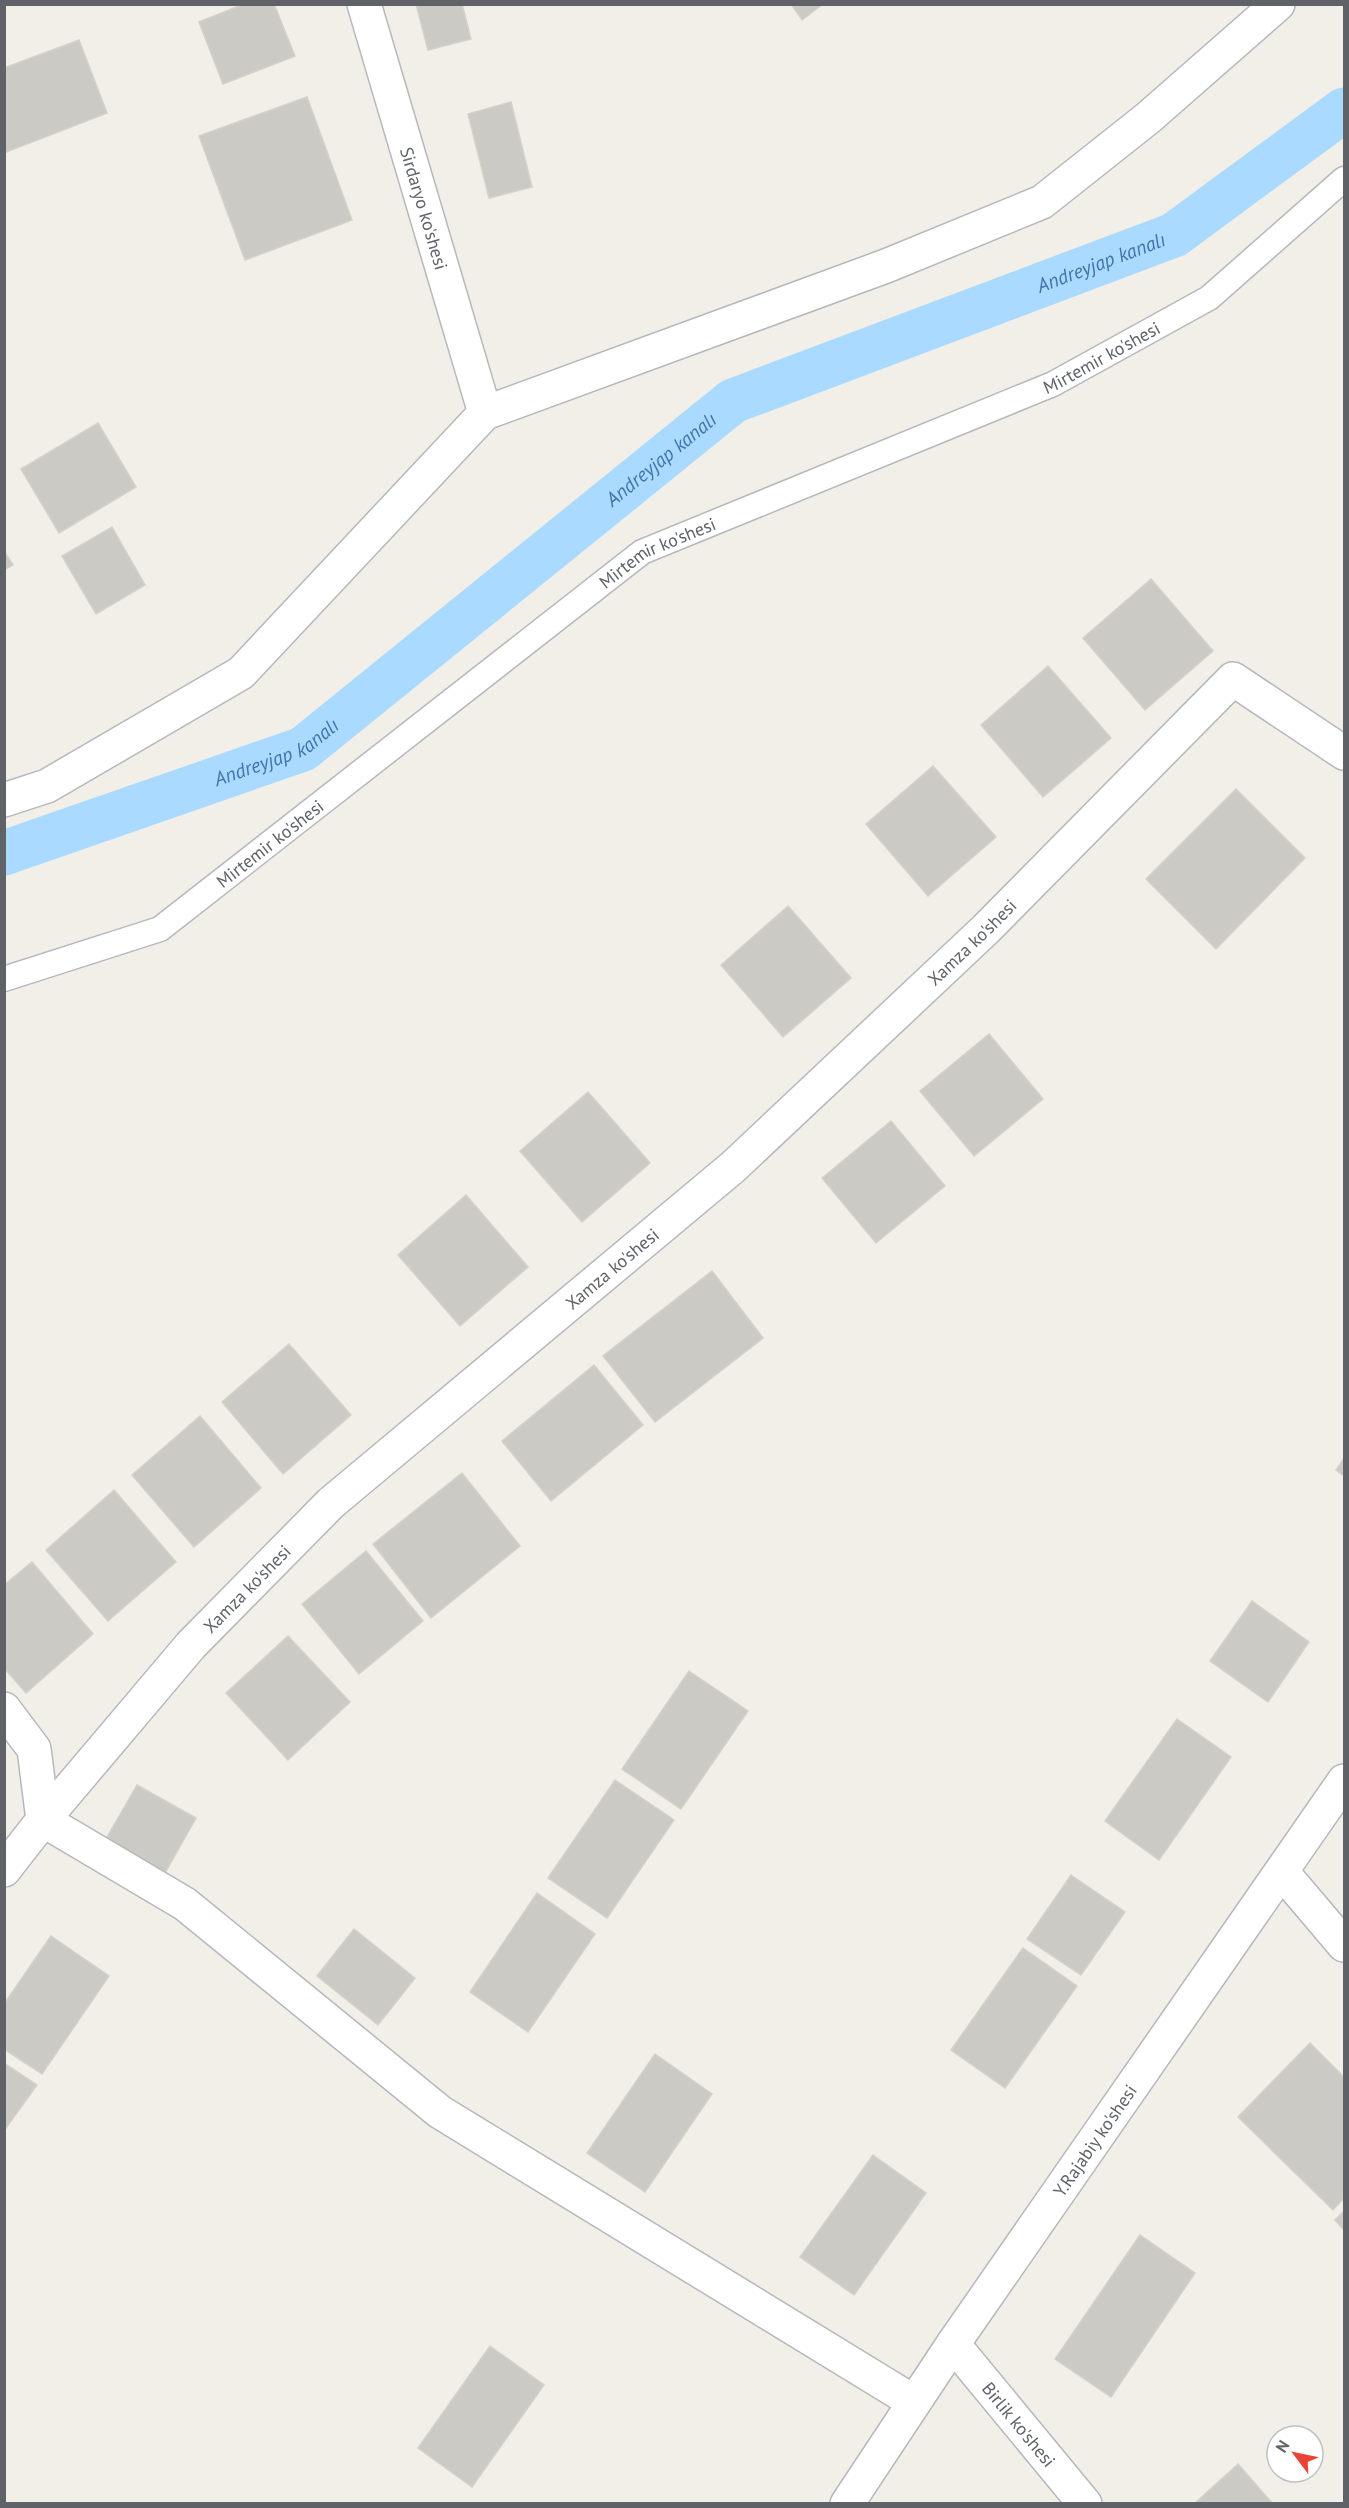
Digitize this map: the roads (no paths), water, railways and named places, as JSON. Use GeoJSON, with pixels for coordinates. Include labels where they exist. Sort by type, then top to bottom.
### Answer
{"type":"FeatureCollection","features":[{"type":"Feature","properties":{"kind":"street","name":"Sirdaryo ko'shesi"},"geometry":{"type":"LineString","coordinates":[[364,4],[484,413]]}},
{"type":"Feature","properties":{"kind":"street"},"geometry":{"type":"LineString","coordinates":[[4,800],[47,786],[241,673],[484,413],[886,266],[1041,202],[1148,118],[1278,4]]}},
{"type":"Feature","properties":{"kind":"street","name":"Xamza ko'shesi"},"geometry":{"type":"LineString","coordinates":[[4,1870],[191,1645],[331,1503],[732,1167],[986,928],[1233,679],[1344,753]]}},
{"type":"Feature","properties":{"kind":"street"},"geometry":{"type":"LineString","coordinates":[[4,1709],[34,1749],[44,1820],[185,1904],[440,2112],[914,2402]]}},
{"type":"Feature","properties":{"kind":"street","name":"Y.Rajabiy ko'shesi"},"geometry":{"type":"LineString","coordinates":[[847,2504],[953,2344],[1344,1781]]}},
{"type":"Feature","properties":{"kind":"street"},"geometry":{"type":"LineString","coordinates":[[1282,1872],[1344,1945]]}},
{"type":"Feature","properties":{"kind":"street","name":"Birlik ko'shesi"},"geometry":{"type":"LineString","coordinates":[[953,2344],[1085,2504]]}},
{"type":"Feature","properties":{"kind":"lane","name":"Mirtemir ko'shesi"},"geometry":{"type":"LineString","coordinates":[[4,979],[160,929],[642,552],[1053,384],[1209,298],[1344,179]]}},
{"type":"Feature","properties":{"kind":"waterway","name":"Andreyjap kanalı"},"geometry":{"type":"LineString","coordinates":[[4,853],[303,749],[733,401],[1174,235],[1344,110]]}}]}
